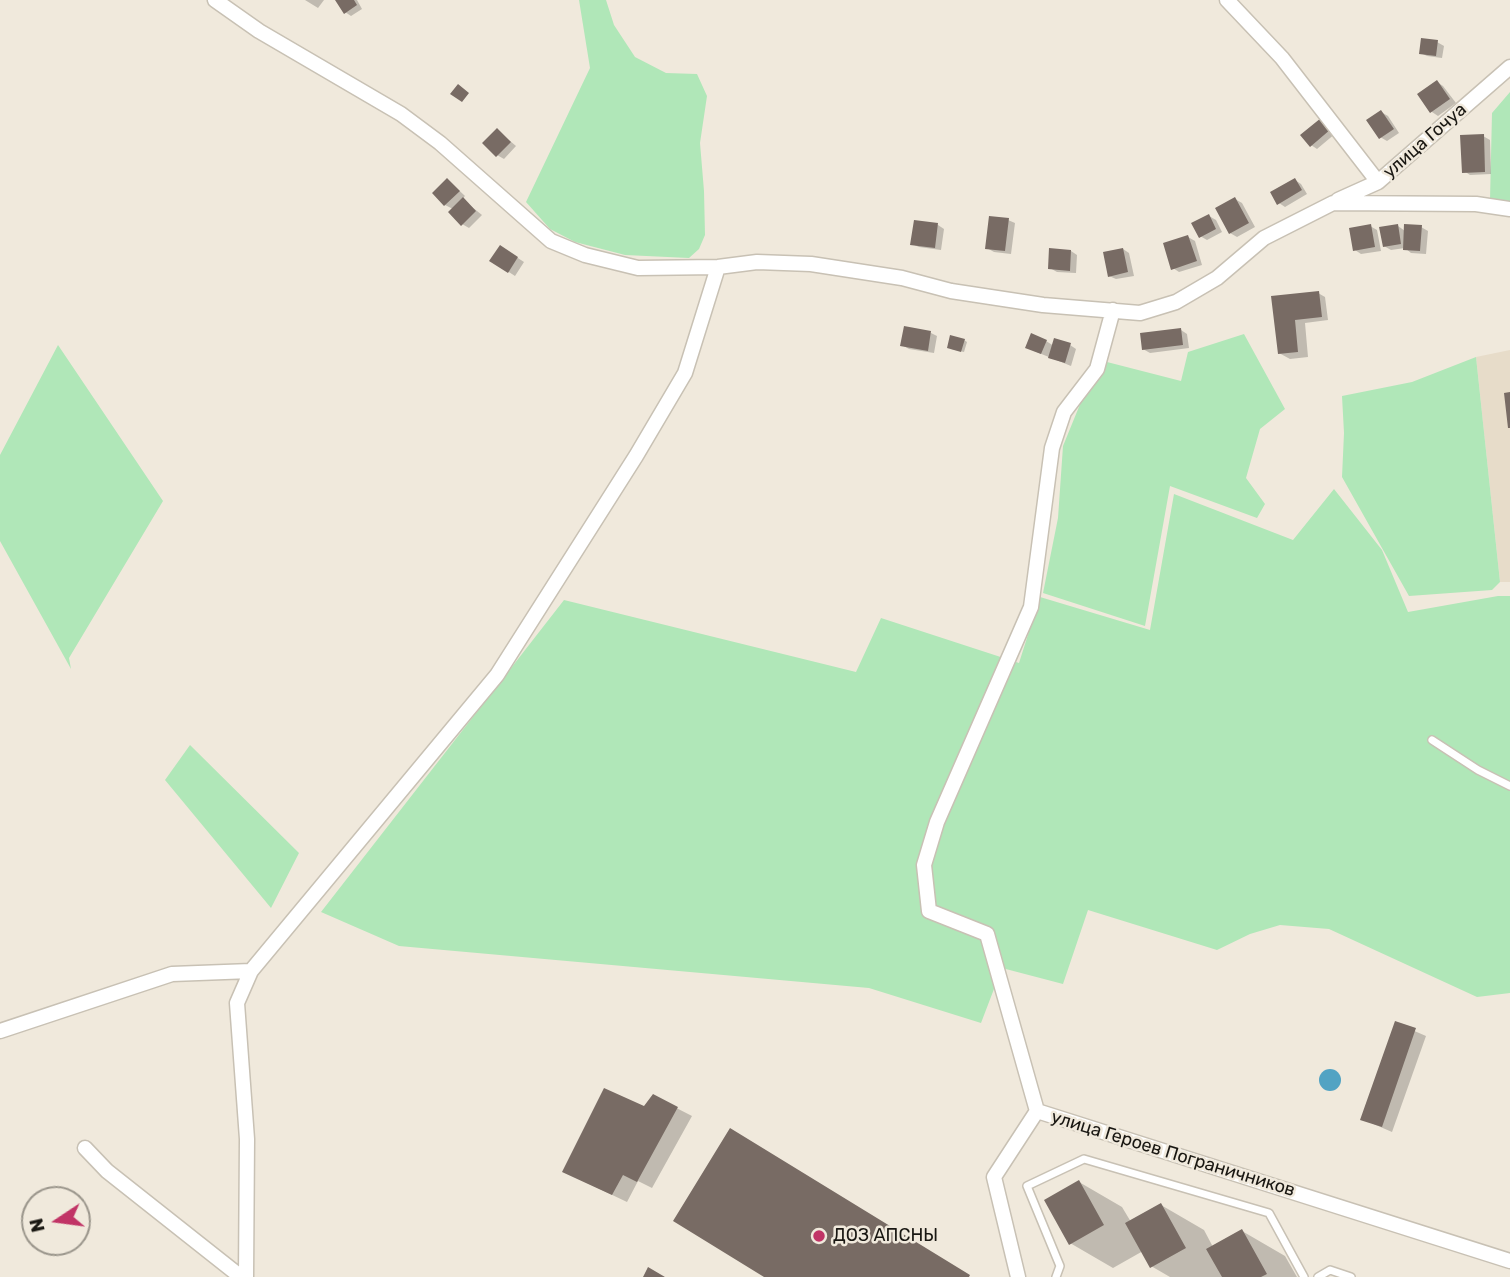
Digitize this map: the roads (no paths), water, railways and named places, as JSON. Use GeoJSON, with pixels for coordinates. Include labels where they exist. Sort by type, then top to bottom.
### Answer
{"type":"FeatureCollection","features":[{"type":"Feature","properties":{"kind":"street","name":"улица Гочуа"},"geometry":{"type":"LineString","coordinates":[[215,0],[259,31],[401,114],[440,143],[551,241],[584,255],[638,268],[718,267],[757,262],[811,264],[902,278],[1016,301],[1140,313],[1175,302],[1217,278],[1264,238],[1378,182],[1510,67]]}},
{"type":"Feature","properties":{"kind":"street"},"geometry":{"type":"LineString","coordinates":[[1227,0],[1282,58],[1378,182]]}},
{"type":"Feature","properties":{"kind":"street"},"geometry":{"type":"LineString","coordinates":[[1333,202],[1476,204],[1510,209]]}},
{"type":"Feature","properties":{"kind":"street"},"geometry":{"type":"LineString","coordinates":[[244,1277],[247,1139],[237,1003],[251,971],[497,675],[636,456],[685,373],[718,267]]}},
{"type":"Feature","properties":{"kind":"street","name":"улица Героев Пограничников"},"geometry":{"type":"LineString","coordinates":[[1112,310],[1097,369],[1065,412],[1052,448],[1031,607],[937,822],[924,865],[929,911],[987,934],[1037,1111],[1510,1261]]}},
{"type":"Feature","properties":{"kind":"street"},"geometry":{"type":"LineString","coordinates":[[0,1031],[172,974],[251,971]]}},
{"type":"Feature","properties":{"kind":"street"},"geometry":{"type":"LineString","coordinates":[[1018,1277],[994,1177],[1037,1111]]}},
{"type":"Feature","properties":{"kind":"street"},"geometry":{"type":"LineString","coordinates":[[85,1148],[107,1171],[244,1277]]}},
{"type":"Feature","properties":{"kind":"lane"},"geometry":{"type":"LineString","coordinates":[[1432,740],[1478,770],[1510,786]]}},
{"type":"Feature","properties":{"kind":"lane"},"geometry":{"type":"LineString","coordinates":[[1056,1277],[1060,1266],[1027,1186],[1084,1159],[1269,1213],[1304,1277]]}},
{"type":"Feature","properties":{"kind":"lane"},"geometry":{"type":"LineString","coordinates":[[1318,1277],[1331,1270],[1351,1277]]}},
{"type":"Feature","properties":{"kind":"water"},"geometry":{"type":"Polygon","coordinates":[[[1330,1069],[1340,1076],[1341,1080],[1334,1090],[1330,1091],[1320,1084],[1319,1080],[1326,1070],[1330,1069]]]}},
{"type":"Feature","properties":{"kind":"place","name":"ДОЗ АПСНЫ"},"geometry":{"type":"Point","coordinates":[819,1236]}}]}
